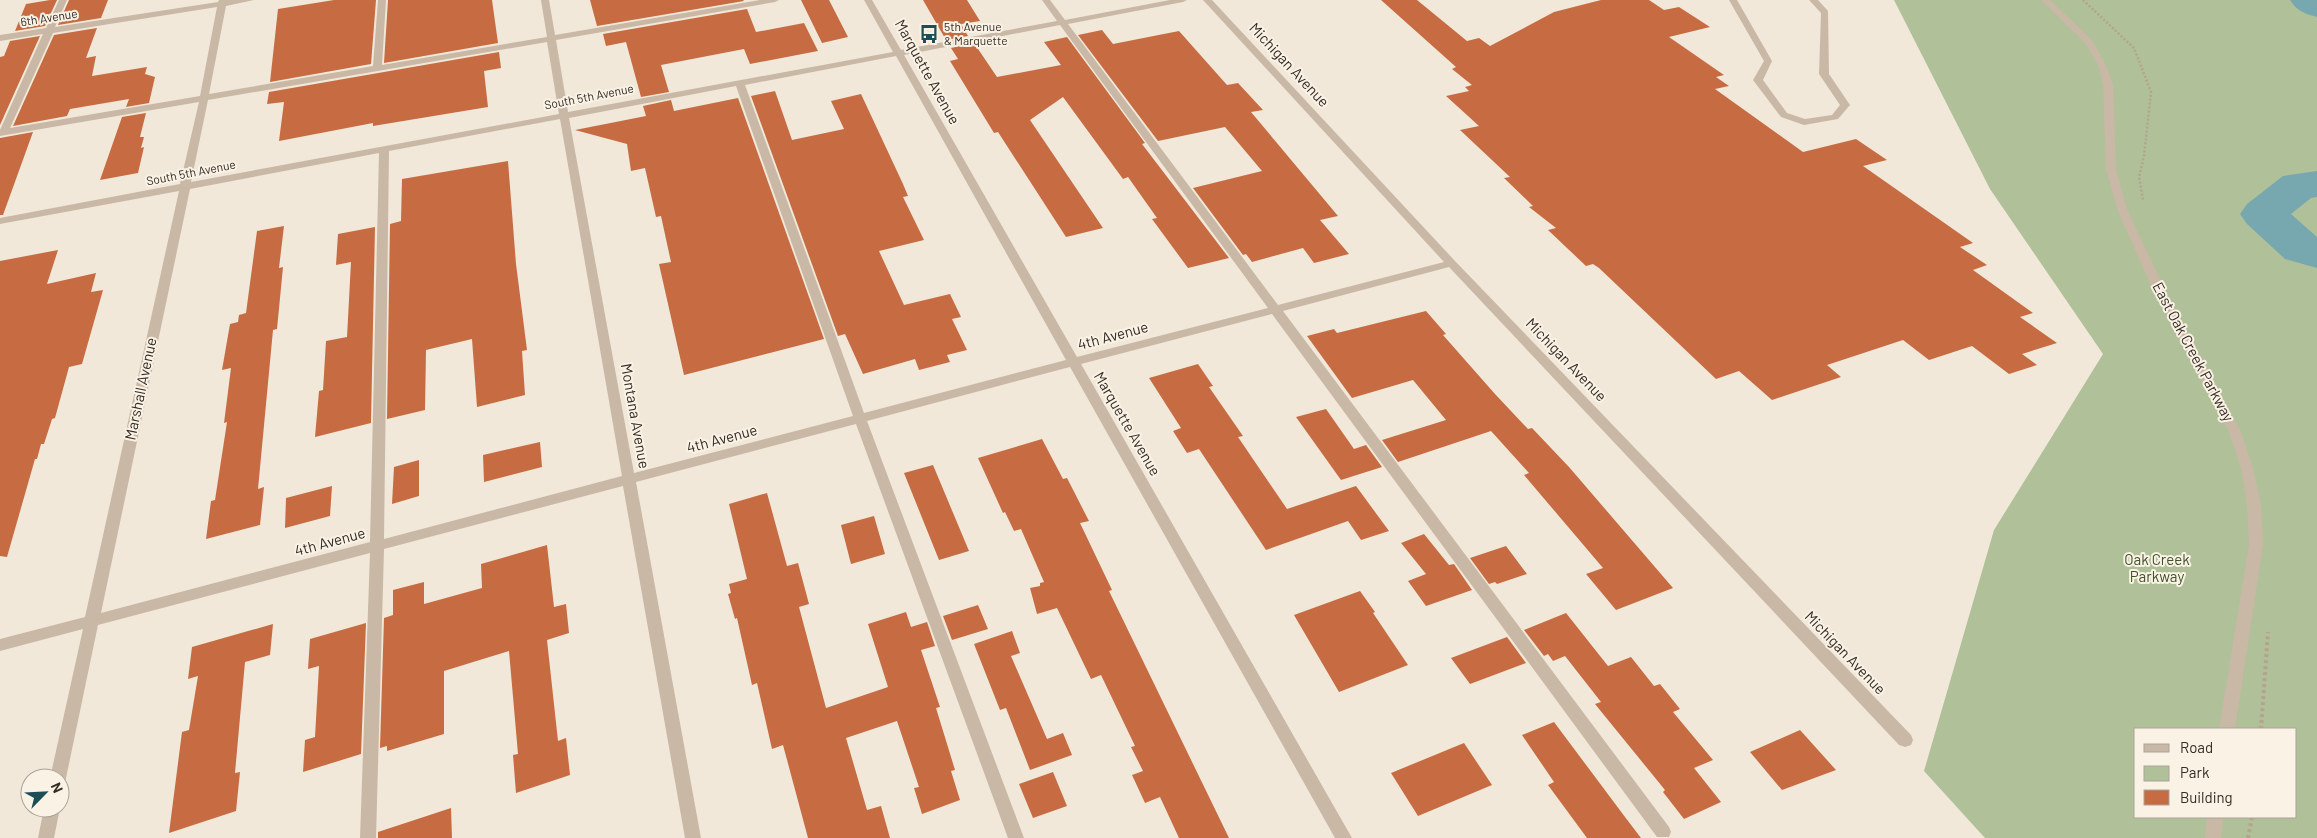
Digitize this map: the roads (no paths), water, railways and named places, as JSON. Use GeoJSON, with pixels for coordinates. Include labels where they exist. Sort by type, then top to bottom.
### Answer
{"type":"FeatureCollection","features":[{"type":"Feature","properties":{"kind":"street"},"geometry":{"type":"LineString","coordinates":[[2,132],[63,0]]}},
{"type":"Feature","properties":{"kind":"street","name":"6th Avenue"},"geometry":{"type":"LineString","coordinates":[[0,38],[223,2],[250,0]]}},
{"type":"Feature","properties":{"kind":"street"},"geometry":{"type":"LineString","coordinates":[[377,68],[382,0]]}},
{"type":"Feature","properties":{"kind":"street","name":"Montana Avenue"},"geometry":{"type":"LineString","coordinates":[[545,0],[693,838]]}},
{"type":"Feature","properties":{"kind":"street"},"geometry":{"type":"LineString","coordinates":[[704,0],[708,11]]}},
{"type":"Feature","properties":{"kind":"street"},"geometry":{"type":"LineString","coordinates":[[2,132],[775,0]]}},
{"type":"Feature","properties":{"kind":"street","name":"Marquette Avenue"},"geometry":{"type":"LineString","coordinates":[[868,0],[1344,838]]}},
{"type":"Feature","properties":{"kind":"street"},"geometry":{"type":"LineString","coordinates":[[1046,0],[1662,832]]}},
{"type":"Feature","properties":{"kind":"street","name":"South 5th Avenue"},"geometry":{"type":"LineString","coordinates":[[0,220],[1183,0]]}},
{"type":"Feature","properties":{"kind":"street","name":"Michigan Avenue"},"geometry":{"type":"LineString","coordinates":[[1207,0],[1452,262],[1905,740]]}},
{"type":"Feature","properties":{"kind":"street"},"geometry":{"type":"LineString","coordinates":[[1732,0],[1768,61],[1758,80],[1784,115],[1804,122],[1835,117],[1845,105],[1824,74],[1825,13],[1813,0]]}},
{"type":"Feature","properties":{"kind":"street","name":"East Oak Creek Parkway"},"geometry":{"type":"LineString","coordinates":[[2045,0],[2089,42],[2102,65],[2108,84],[2111,169],[2122,209],[2158,288],[2235,432],[2247,468],[2254,505],[2256,545],[2227,728]]}},
{"type":"Feature","properties":{"kind":"street","name":"Marshall Avenue"},"geometry":{"type":"LineString","coordinates":[[60,768],[223,2]]}},
{"type":"Feature","properties":{"kind":"street"},"geometry":{"type":"LineString","coordinates":[[739,82],[860,419],[1016,838]]}},
{"type":"Feature","properties":{"kind":"street"},"geometry":{"type":"LineString","coordinates":[[368,838],[377,547],[384,149]]}},
{"type":"Feature","properties":{"kind":"street","name":"4th Avenue"},"geometry":{"type":"LineString","coordinates":[[0,645],[1276,310],[1452,262]]}},
{"type":"Feature","properties":{"kind":"street"},"geometry":{"type":"LineString","coordinates":[[46,838],[50,818]]}},
{"type":"Feature","properties":{"kind":"street"},"geometry":{"type":"LineString","coordinates":[[2212,838],[2215,818]]}},
{"type":"Feature","properties":{"kind":"waterway"},"geometry":{"type":"LineString","coordinates":[[2308,0],[2317,6]]}},
{"type":"Feature","properties":{"kind":"waterway"},"geometry":{"type":"LineString","coordinates":[[2317,184],[2299,185],[2263,214],[2302,249],[2317,254]]}},
{"type":"Feature","properties":{"kind":"place","name":"5th Avenue & Marquette"},"geometry":{"type":"Point","coordinates":[929,34]}},
{"type":"Feature","properties":{"kind":"park label","name":"Oak Creek Parkway"},"geometry":{"type":"Point","coordinates":[2157,568]}}]}
